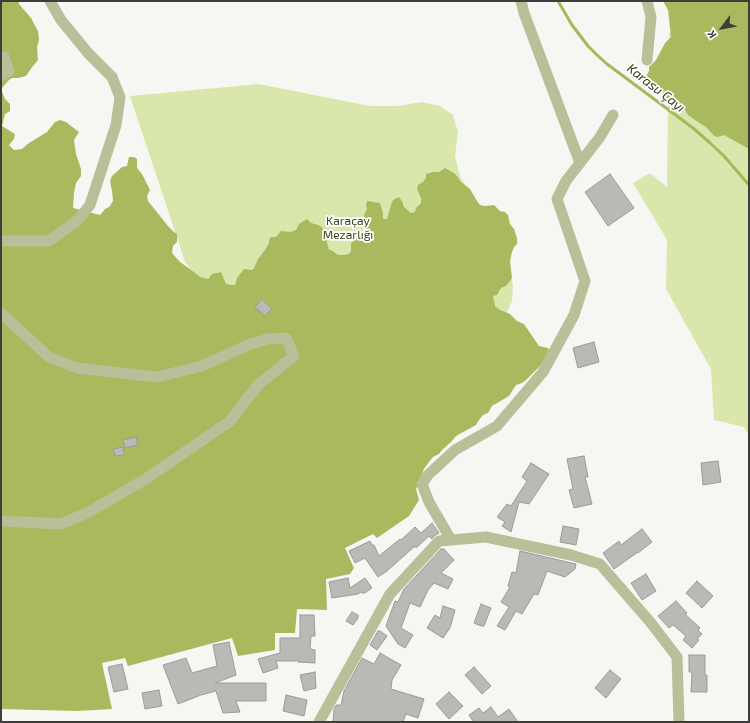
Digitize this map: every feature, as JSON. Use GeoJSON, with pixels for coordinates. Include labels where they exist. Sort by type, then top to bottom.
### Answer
{"type":"FeatureCollection","features":[{"type":"Feature","properties":{"kind":"street"},"geometry":{"type":"LineString","coordinates":[[1,240],[49,241],[77,221],[90,205],[116,125],[120,97],[112,76],[88,53],[61,20],[50,1]]}},
{"type":"Feature","properties":{"kind":"street"},"geometry":{"type":"LineString","coordinates":[[521,1],[524,13],[580,162]]}},
{"type":"Feature","properties":{"kind":"street"},"geometry":{"type":"LineString","coordinates":[[647,1],[651,17],[647,60]]}},
{"type":"Feature","properties":{"kind":"street"},"geometry":{"type":"LineString","coordinates":[[1,57],[4,57],[9,71],[1,76]]}},
{"type":"Feature","properties":{"kind":"street"},"geometry":{"type":"LineString","coordinates":[[451,540],[429,502],[422,484],[428,474],[455,450],[497,426],[543,372],[574,315],[585,281],[557,199],[566,181],[600,137],[613,115]]}},
{"type":"Feature","properties":{"kind":"street"},"geometry":{"type":"LineString","coordinates":[[1,313],[49,357],[77,368],[157,377],[202,366],[248,345],[268,339],[286,338],[294,356],[258,385],[229,422],[144,480],[89,512],[61,524],[1,521]]}},
{"type":"Feature","properties":{"kind":"street"},"geometry":{"type":"LineString","coordinates":[[319,722],[390,594],[439,541],[486,537],[600,564],[678,657],[679,722]]}},
{"type":"Feature","properties":{"kind":"green space"},"geometry":{"type":"Polygon","coordinates":[[[1,1],[18,1],[31,18],[38,31],[39,40],[37,47],[38,60],[26,76],[12,78],[1,89],[1,1]]]}},
{"type":"Feature","properties":{"kind":"green space"},"geometry":{"type":"Polygon","coordinates":[[[663,1],[749,1],[749,149],[724,135],[718,137],[714,136],[706,127],[688,115],[684,108],[670,102],[662,91],[649,88],[643,84],[649,71],[649,67],[656,60],[665,43],[671,37],[668,10],[663,1]]]}},
{"type":"Feature","properties":{"kind":"green space"},"geometry":{"type":"Polygon","coordinates":[[[718,1],[749,1],[749,436],[744,427],[714,420],[711,369],[666,289],[667,240],[633,183],[650,173],[667,187],[669,33],[718,1]]]}},
{"type":"Feature","properties":{"kind":"green space","name":"Karaçay Mezarlığı"},"geometry":{"type":"Polygon","coordinates":[[[259,84],[370,106],[398,106],[422,102],[440,106],[453,115],[458,132],[455,156],[460,176],[508,260],[513,285],[512,301],[501,325],[218,306],[185,262],[130,96],[259,84]]]}},
{"type":"Feature","properties":{"kind":"green space"},"geometry":{"type":"Polygon","coordinates":[[[1,89],[5,99],[10,104],[10,111],[5,114],[2,126],[15,134],[14,139],[9,145],[14,150],[22,149],[47,132],[55,122],[60,120],[66,122],[79,132],[74,140],[76,154],[81,169],[81,176],[76,183],[73,208],[100,215],[113,201],[110,181],[112,176],[122,167],[127,166],[129,157],[134,157],[137,159],[137,168],[142,174],[150,190],[147,196],[148,201],[168,226],[177,234],[177,242],[173,246],[172,253],[180,262],[200,277],[208,279],[212,274],[221,272],[226,284],[231,285],[235,285],[237,278],[244,269],[252,270],[254,268],[271,237],[276,237],[281,231],[291,232],[296,230],[299,224],[307,219],[311,223],[322,227],[327,236],[326,239],[329,250],[338,255],[349,254],[351,251],[351,243],[359,237],[363,237],[366,233],[364,215],[367,209],[367,201],[380,203],[383,219],[387,219],[393,200],[399,197],[404,207],[411,213],[415,212],[416,208],[421,203],[421,198],[417,189],[418,185],[426,178],[426,174],[439,172],[445,168],[454,173],[460,181],[470,189],[480,205],[494,205],[500,211],[505,212],[508,215],[510,224],[514,229],[517,238],[517,244],[514,247],[510,261],[512,278],[506,286],[501,288],[497,295],[493,296],[495,306],[524,324],[539,346],[548,348],[550,352],[545,361],[526,380],[516,385],[509,396],[492,406],[488,413],[483,415],[476,425],[456,436],[439,454],[433,457],[424,469],[416,489],[419,500],[409,516],[377,538],[373,534],[345,548],[354,568],[350,574],[326,579],[327,610],[297,609],[295,633],[275,633],[275,650],[238,656],[232,638],[128,666],[125,658],[102,663],[112,709],[77,711],[1,709],[1,89]]]}},
{"type":"Feature","properties":{"kind":"building"},"geometry":{"type":"Polygon","coordinates":[[[610,174],[634,208],[608,226],[585,192],[610,174]]]}},
{"type":"Feature","properties":{"kind":"building"},"geometry":{"type":"Polygon","coordinates":[[[262,299],[272,309],[265,316],[255,307],[262,299]]]}},
{"type":"Feature","properties":{"kind":"building"},"geometry":{"type":"Polygon","coordinates":[[[594,342],[599,362],[578,368],[573,348],[594,342]]]}},
{"type":"Feature","properties":{"kind":"building"},"geometry":{"type":"Polygon","coordinates":[[[136,437],[138,445],[125,448],[123,440],[136,437]]]}},
{"type":"Feature","properties":{"kind":"building"},"geometry":{"type":"Polygon","coordinates":[[[123,447],[124,455],[115,456],[113,449],[123,447]]]}},
{"type":"Feature","properties":{"kind":"building"},"geometry":{"type":"Polygon","coordinates":[[[584,456],[588,477],[585,477],[592,504],[574,508],[569,490],[573,489],[567,459],[584,456]]]}},
{"type":"Feature","properties":{"kind":"building"},"geometry":{"type":"Polygon","coordinates":[[[718,461],[721,482],[703,485],[701,463],[718,461]]]}},
{"type":"Feature","properties":{"kind":"building"},"geometry":{"type":"Polygon","coordinates":[[[531,463],[549,474],[529,504],[519,502],[511,532],[502,526],[505,522],[497,517],[507,504],[511,506],[527,481],[522,477],[531,463]]]}},
{"type":"Feature","properties":{"kind":"building"},"geometry":{"type":"Polygon","coordinates":[[[432,523],[439,533],[432,539],[429,536],[416,548],[415,546],[378,577],[365,558],[355,563],[349,551],[370,541],[372,545],[374,545],[379,556],[400,539],[401,540],[415,527],[421,533],[432,523]]]}},
{"type":"Feature","properties":{"kind":"building"},"geometry":{"type":"Polygon","coordinates":[[[563,526],[579,529],[576,545],[560,542],[563,526]]]}},
{"type":"Feature","properties":{"kind":"building"},"geometry":{"type":"Polygon","coordinates":[[[642,529],[652,542],[614,569],[603,553],[619,541],[621,545],[642,529]]]}},
{"type":"Feature","properties":{"kind":"building"},"geometry":{"type":"Polygon","coordinates":[[[441,549],[444,549],[454,560],[441,573],[453,579],[448,589],[434,583],[428,590],[420,607],[410,603],[401,628],[413,635],[405,648],[398,644],[386,626],[395,601],[398,602],[404,589],[441,549]]]}},
{"type":"Feature","properties":{"kind":"building"},"geometry":{"type":"Polygon","coordinates":[[[520,551],[576,564],[575,569],[565,577],[547,571],[538,595],[534,594],[522,614],[516,611],[505,630],[497,626],[509,607],[501,602],[510,587],[508,586],[512,572],[516,573],[520,551]]]}},
{"type":"Feature","properties":{"kind":"building"},"geometry":{"type":"Polygon","coordinates":[[[646,574],[656,591],[642,600],[631,583],[646,574]]]}},
{"type":"Feature","properties":{"kind":"building"},"geometry":{"type":"Polygon","coordinates":[[[348,578],[350,588],[365,578],[372,588],[365,593],[361,592],[358,594],[332,598],[329,582],[348,578]]]}},
{"type":"Feature","properties":{"kind":"building"},"geometry":{"type":"Polygon","coordinates":[[[697,581],[713,596],[702,608],[686,593],[697,581]]]}},
{"type":"Feature","properties":{"kind":"building"},"geometry":{"type":"Polygon","coordinates":[[[676,601],[687,613],[685,614],[700,628],[698,630],[702,634],[692,648],[683,640],[686,636],[673,625],[669,628],[658,616],[676,601]]]}},
{"type":"Feature","properties":{"kind":"building"},"geometry":{"type":"Polygon","coordinates":[[[481,604],[491,608],[484,626],[474,623],[481,604]]]}},
{"type":"Feature","properties":{"kind":"building"},"geometry":{"type":"Polygon","coordinates":[[[443,606],[455,610],[450,628],[443,638],[427,628],[435,615],[440,618],[443,606]]]}},
{"type":"Feature","properties":{"kind":"building"},"geometry":{"type":"Polygon","coordinates":[[[352,612],[358,615],[358,618],[353,625],[346,621],[352,612]]]}},
{"type":"Feature","properties":{"kind":"building"},"geometry":{"type":"Polygon","coordinates":[[[300,615],[314,615],[315,636],[311,636],[310,649],[315,650],[315,663],[276,661],[278,668],[263,673],[258,659],[280,653],[280,638],[300,638],[300,615]]]}},
{"type":"Feature","properties":{"kind":"building"},"geometry":{"type":"Polygon","coordinates":[[[378,631],[387,636],[377,650],[370,645],[378,631]]]}},
{"type":"Feature","properties":{"kind":"building"},"geometry":{"type":"Polygon","coordinates":[[[229,642],[236,675],[215,683],[266,683],[266,701],[236,701],[240,712],[223,713],[216,691],[178,704],[163,665],[186,658],[192,673],[217,666],[213,645],[229,642]]]}},
{"type":"Feature","properties":{"kind":"building"},"geometry":{"type":"Polygon","coordinates":[[[380,653],[401,665],[392,680],[391,689],[424,699],[418,718],[406,714],[403,722],[333,722],[334,709],[336,705],[341,705],[344,691],[362,658],[374,664],[380,653]]]}},
{"type":"Feature","properties":{"kind":"building"},"geometry":{"type":"Polygon","coordinates":[[[689,655],[705,655],[707,692],[691,692],[692,672],[689,672],[689,655]]]}},
{"type":"Feature","properties":{"kind":"building"},"geometry":{"type":"Polygon","coordinates":[[[122,664],[128,689],[114,692],[108,667],[122,664]]]}},
{"type":"Feature","properties":{"kind":"building"},"geometry":{"type":"Polygon","coordinates":[[[474,667],[491,686],[482,694],[465,675],[474,667]]]}},
{"type":"Feature","properties":{"kind":"building"},"geometry":{"type":"Polygon","coordinates":[[[610,670],[621,679],[606,698],[595,688],[610,670]]]}},
{"type":"Feature","properties":{"kind":"building"},"geometry":{"type":"Polygon","coordinates":[[[315,672],[316,688],[304,691],[300,675],[315,672]]]}},
{"type":"Feature","properties":{"kind":"building"},"geometry":{"type":"Polygon","coordinates":[[[159,690],[162,706],[145,709],[142,693],[159,690]]]}},
{"type":"Feature","properties":{"kind":"building"},"geometry":{"type":"Polygon","coordinates":[[[449,692],[463,706],[449,719],[436,704],[449,692]]]}},
{"type":"Feature","properties":{"kind":"building"},"geometry":{"type":"Polygon","coordinates":[[[286,695],[307,700],[304,716],[283,711],[286,695]]]}},
{"type":"Feature","properties":{"kind":"building"},"geometry":{"type":"Polygon","coordinates":[[[491,707],[498,717],[509,709],[518,722],[471,722],[473,721],[469,715],[479,708],[483,713],[491,707]]]}},
{"type":"Feature","properties":{"kind":"waterway","name":"Karasu Çayı"},"geometry":{"type":"LineString","coordinates":[[558,1],[572,25],[597,55],[693,128],[724,156],[749,185]]}}]}
